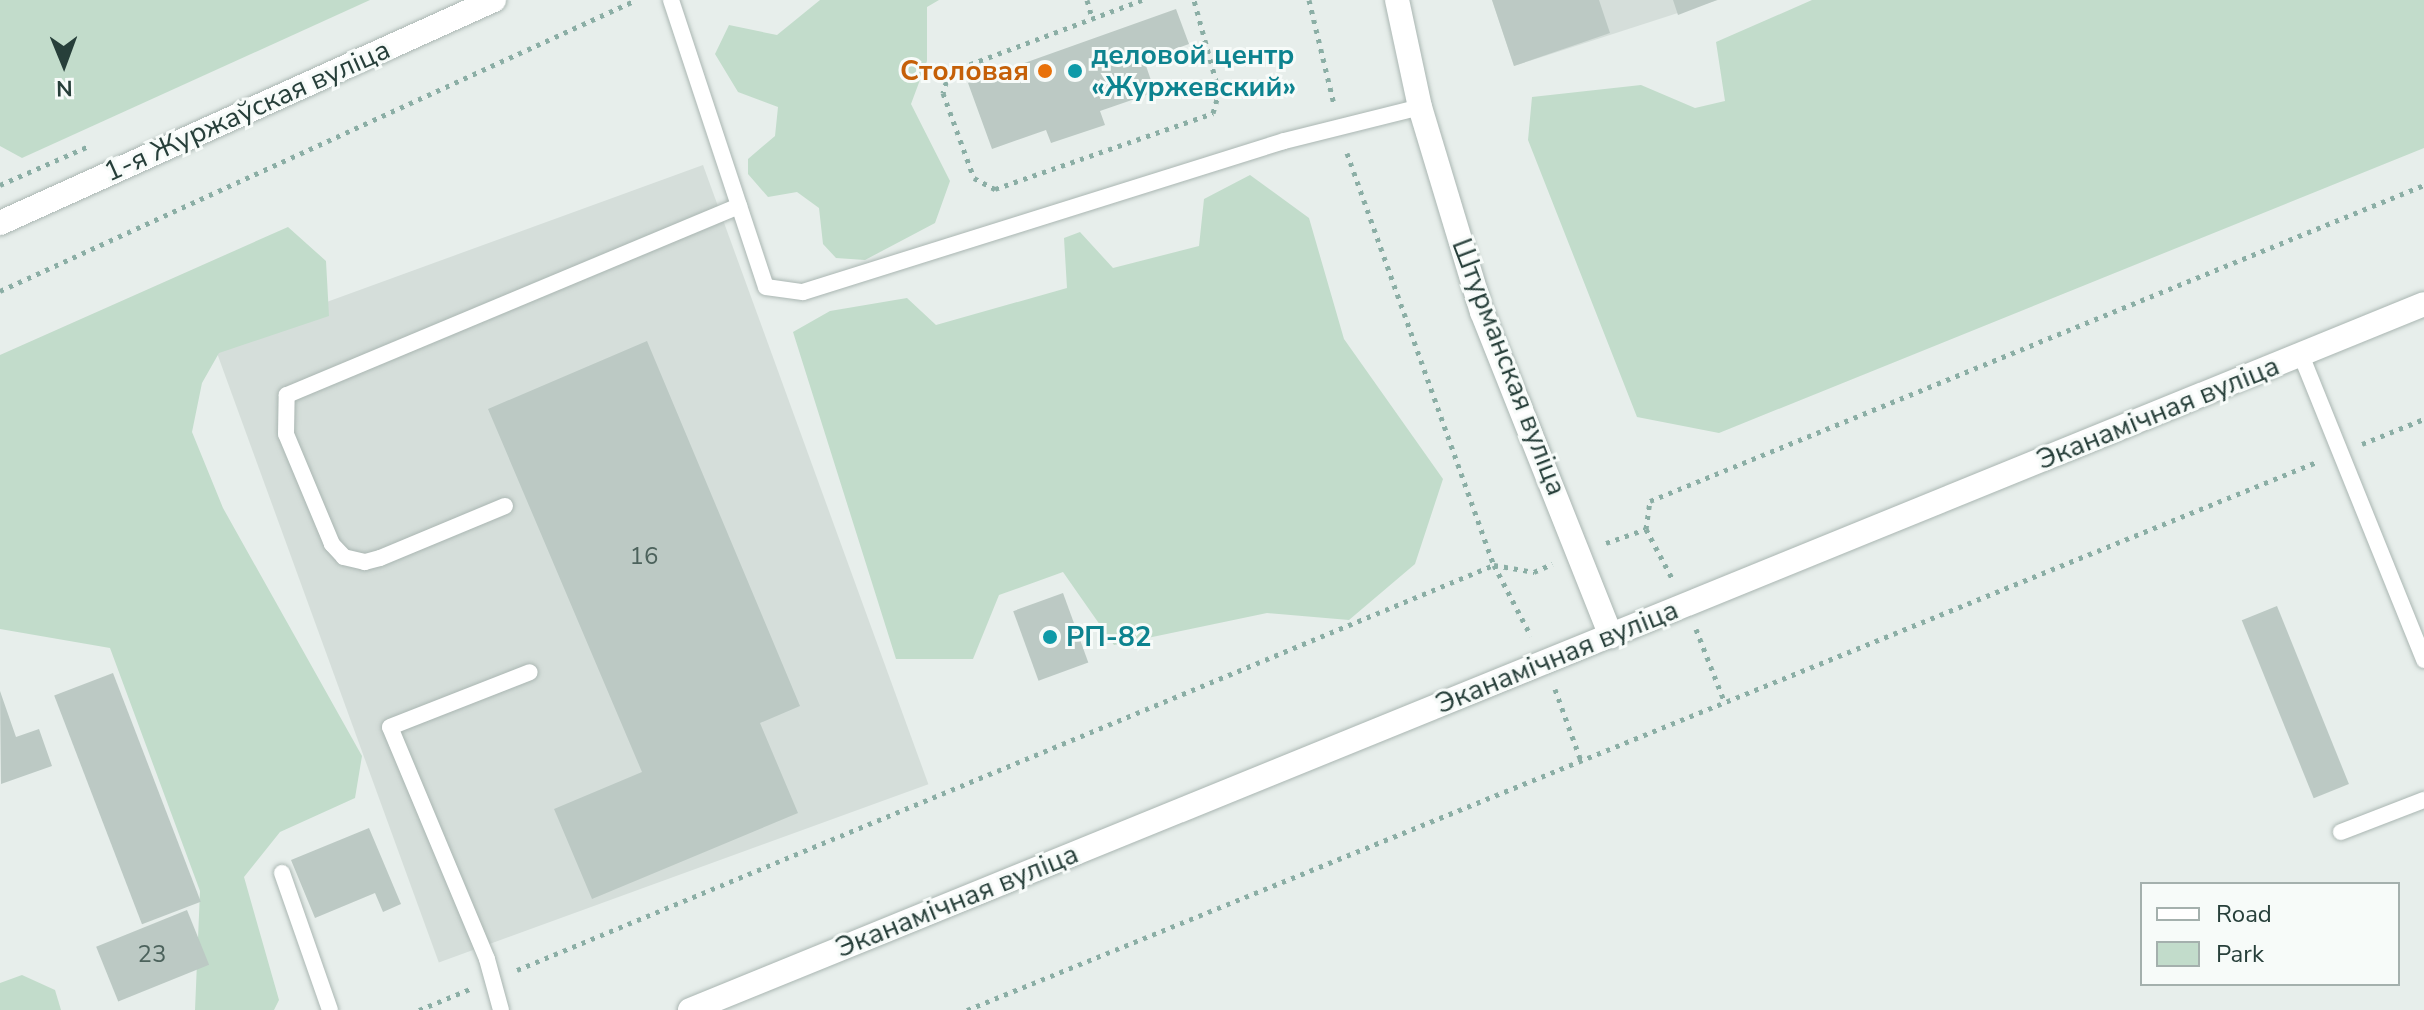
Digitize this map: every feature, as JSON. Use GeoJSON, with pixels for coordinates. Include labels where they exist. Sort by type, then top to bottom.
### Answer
{"type":"FeatureCollection","features":[{"type":"Feature","properties":{"kind":"street","name":"1-я Журжаўская вуліца"},"geometry":{"type":"LineString","coordinates":[[0,223],[494,0]]}},
{"type":"Feature","properties":{"kind":"street","name":"Штурманская вуліца"},"geometry":{"type":"LineString","coordinates":[[1397,0],[1420,107],[1482,312],[1611,636]]}},
{"type":"Feature","properties":{"kind":"street","name":"Эканамічная вуліца"},"geometry":{"type":"LineString","coordinates":[[690,1010],[2424,304]]}},
{"type":"Feature","properties":{"kind":"lane"},"geometry":{"type":"LineString","coordinates":[[671,0],[766,287],[803,292],[1339,125],[1420,107]]}},
{"type":"Feature","properties":{"kind":"lane"},"geometry":{"type":"LineString","coordinates":[[505,506],[380,558],[365,562],[344,557],[332,544],[286,434],[287,395],[739,206]]}},
{"type":"Feature","properties":{"kind":"lane"},"geometry":{"type":"LineString","coordinates":[[2301,355],[2424,660]]}},
{"type":"Feature","properties":{"kind":"lane"},"geometry":{"type":"LineString","coordinates":[[501,1010],[489,981],[487,959],[390,727],[530,672]]}},
{"type":"Feature","properties":{"kind":"lane"},"geometry":{"type":"LineString","coordinates":[[2341,832],[2424,800]]}},
{"type":"Feature","properties":{"kind":"lane"},"geometry":{"type":"LineString","coordinates":[[282,873],[330,1010]]}},
{"type":"Feature","properties":{"kind":"path"},"geometry":{"type":"LineString","coordinates":[[0,291],[636,0]]}},
{"type":"Feature","properties":{"kind":"path"},"geometry":{"type":"LineString","coordinates":[[1087,0],[1092,17]]}},
{"type":"Feature","properties":{"kind":"path"},"geometry":{"type":"LineString","coordinates":[[1142,0],[949,72],[943,93],[974,178],[995,189],[1213,113],[1219,92],[1194,0]]}},
{"type":"Feature","properties":{"kind":"path"},"geometry":{"type":"LineString","coordinates":[[1309,0],[1339,125],[1494,565],[1545,662],[1581,761]]}},
{"type":"Feature","properties":{"kind":"path"},"geometry":{"type":"LineString","coordinates":[[419,1010],[1494,565],[1534,572],[1646,529],[1650,501],[2424,185]]}},
{"type":"Feature","properties":{"kind":"path"},"geometry":{"type":"LineString","coordinates":[[967,1010],[2424,419]]}},
{"type":"Feature","properties":{"kind":"shaded area"},"geometry":{"type":"Polygon","coordinates":[[[1492,0],[1718,0],[1514,66],[1492,0]]]}},
{"type":"Feature","properties":{"kind":"shaded area"},"geometry":{"type":"Polygon","coordinates":[[[703,165],[928,784],[439,962],[213,343],[703,165]]]}},
{"type":"Feature","properties":{"kind":"green space"},"geometry":{"type":"Polygon","coordinates":[[[0,0],[370,0],[22,158],[0,146],[0,0]]]}},
{"type":"Feature","properties":{"kind":"green space"},"geometry":{"type":"Polygon","coordinates":[[[820,0],[939,0],[927,7],[927,61],[911,104],[950,181],[935,223],[865,260],[836,258],[823,244],[819,208],[797,192],[768,197],[748,174],[748,159],[775,136],[778,107],[738,92],[715,54],[729,25],[777,35],[820,0]]]}},
{"type":"Feature","properties":{"kind":"green space"},"geometry":{"type":"Polygon","coordinates":[[[1812,0],[2424,0],[2424,148],[1719,433],[1637,417],[1528,140],[1532,97],[1641,85],[1695,108],[1725,101],[1716,42],[1812,0]]]}},
{"type":"Feature","properties":{"kind":"green space"},"geometry":{"type":"Polygon","coordinates":[[[1250,175],[1309,218],[1344,339],[1443,479],[1415,564],[1349,620],[1267,613],[1114,645],[1063,572],[999,595],[973,659],[896,659],[793,332],[830,311],[907,298],[936,325],[1067,288],[1064,238],[1080,232],[1113,268],[1199,246],[1204,199],[1250,175]]]}},
{"type":"Feature","properties":{"kind":"green space"},"geometry":{"type":"Polygon","coordinates":[[[288,227],[326,261],[329,316],[219,353],[202,383],[192,432],[223,508],[362,756],[355,798],[280,832],[244,877],[279,1000],[274,1010],[195,1010],[200,891],[110,648],[0,629],[0,355],[288,227]]]}},
{"type":"Feature","properties":{"kind":"green space"},"geometry":{"type":"Polygon","coordinates":[[[22,975],[55,990],[61,1010],[0,1010],[0,983],[22,975]]]}},
{"type":"Feature","properties":{"kind":"building"},"geometry":{"type":"Polygon","coordinates":[[[1492,0],[1599,0],[1610,33],[1514,66],[1492,0]]]}},
{"type":"Feature","properties":{"kind":"building"},"geometry":{"type":"Polygon","coordinates":[[[1673,0],[1717,0],[1678,15],[1673,0]]]}},
{"type":"Feature","properties":{"kind":"building","name":"деловой центр «Журжевский»"},"geometry":{"type":"Polygon","coordinates":[[[1176,9],[1189,44],[1144,60],[1155,92],[1100,111],[1105,125],[1051,143],[1046,130],[992,149],[968,83],[1176,9]]]}},
{"type":"Feature","properties":{"kind":"building"},"geometry":{"type":"Polygon","coordinates":[[[647,341],[800,706],[760,723],[798,813],[592,899],[554,809],[642,772],[488,409],[647,341]]]}},
{"type":"Feature","properties":{"kind":"building","name":"РП-82"},"geometry":{"type":"Polygon","coordinates":[[[1063,593],[1088,663],[1039,681],[1013,611],[1063,593]]]}},
{"type":"Feature","properties":{"kind":"building"},"geometry":{"type":"Polygon","coordinates":[[[2277,606],[2349,784],[2314,798],[2242,620],[2277,606]]]}},
{"type":"Feature","properties":{"kind":"building"},"geometry":{"type":"Polygon","coordinates":[[[113,673],[201,902],[142,924],[54,696],[113,673]]]}},
{"type":"Feature","properties":{"kind":"building"},"geometry":{"type":"Polygon","coordinates":[[[0,691],[16,737],[39,729],[52,766],[1,784],[0,691]]]}},
{"type":"Feature","properties":{"kind":"building"},"geometry":{"type":"Polygon","coordinates":[[[369,828],[401,904],[383,912],[375,893],[315,918],[291,860],[369,828]]]}},
{"type":"Feature","properties":{"kind":"building"},"geometry":{"type":"Polygon","coordinates":[[[187,910],[209,965],[118,1001],[96,947],[187,910]]]}},
{"type":"Feature","properties":{"kind":"place","name":"Столовая"},"geometry":{"type":"Point","coordinates":[1045,71]}},
{"type":"Feature","properties":{"kind":"place","name":"деловой центр «Журжевский»"},"geometry":{"type":"Point","coordinates":[1075,71]}},
{"type":"Feature","properties":{"kind":"place","name":"РП-82"},"geometry":{"type":"Point","coordinates":[1050,637]}}]}
